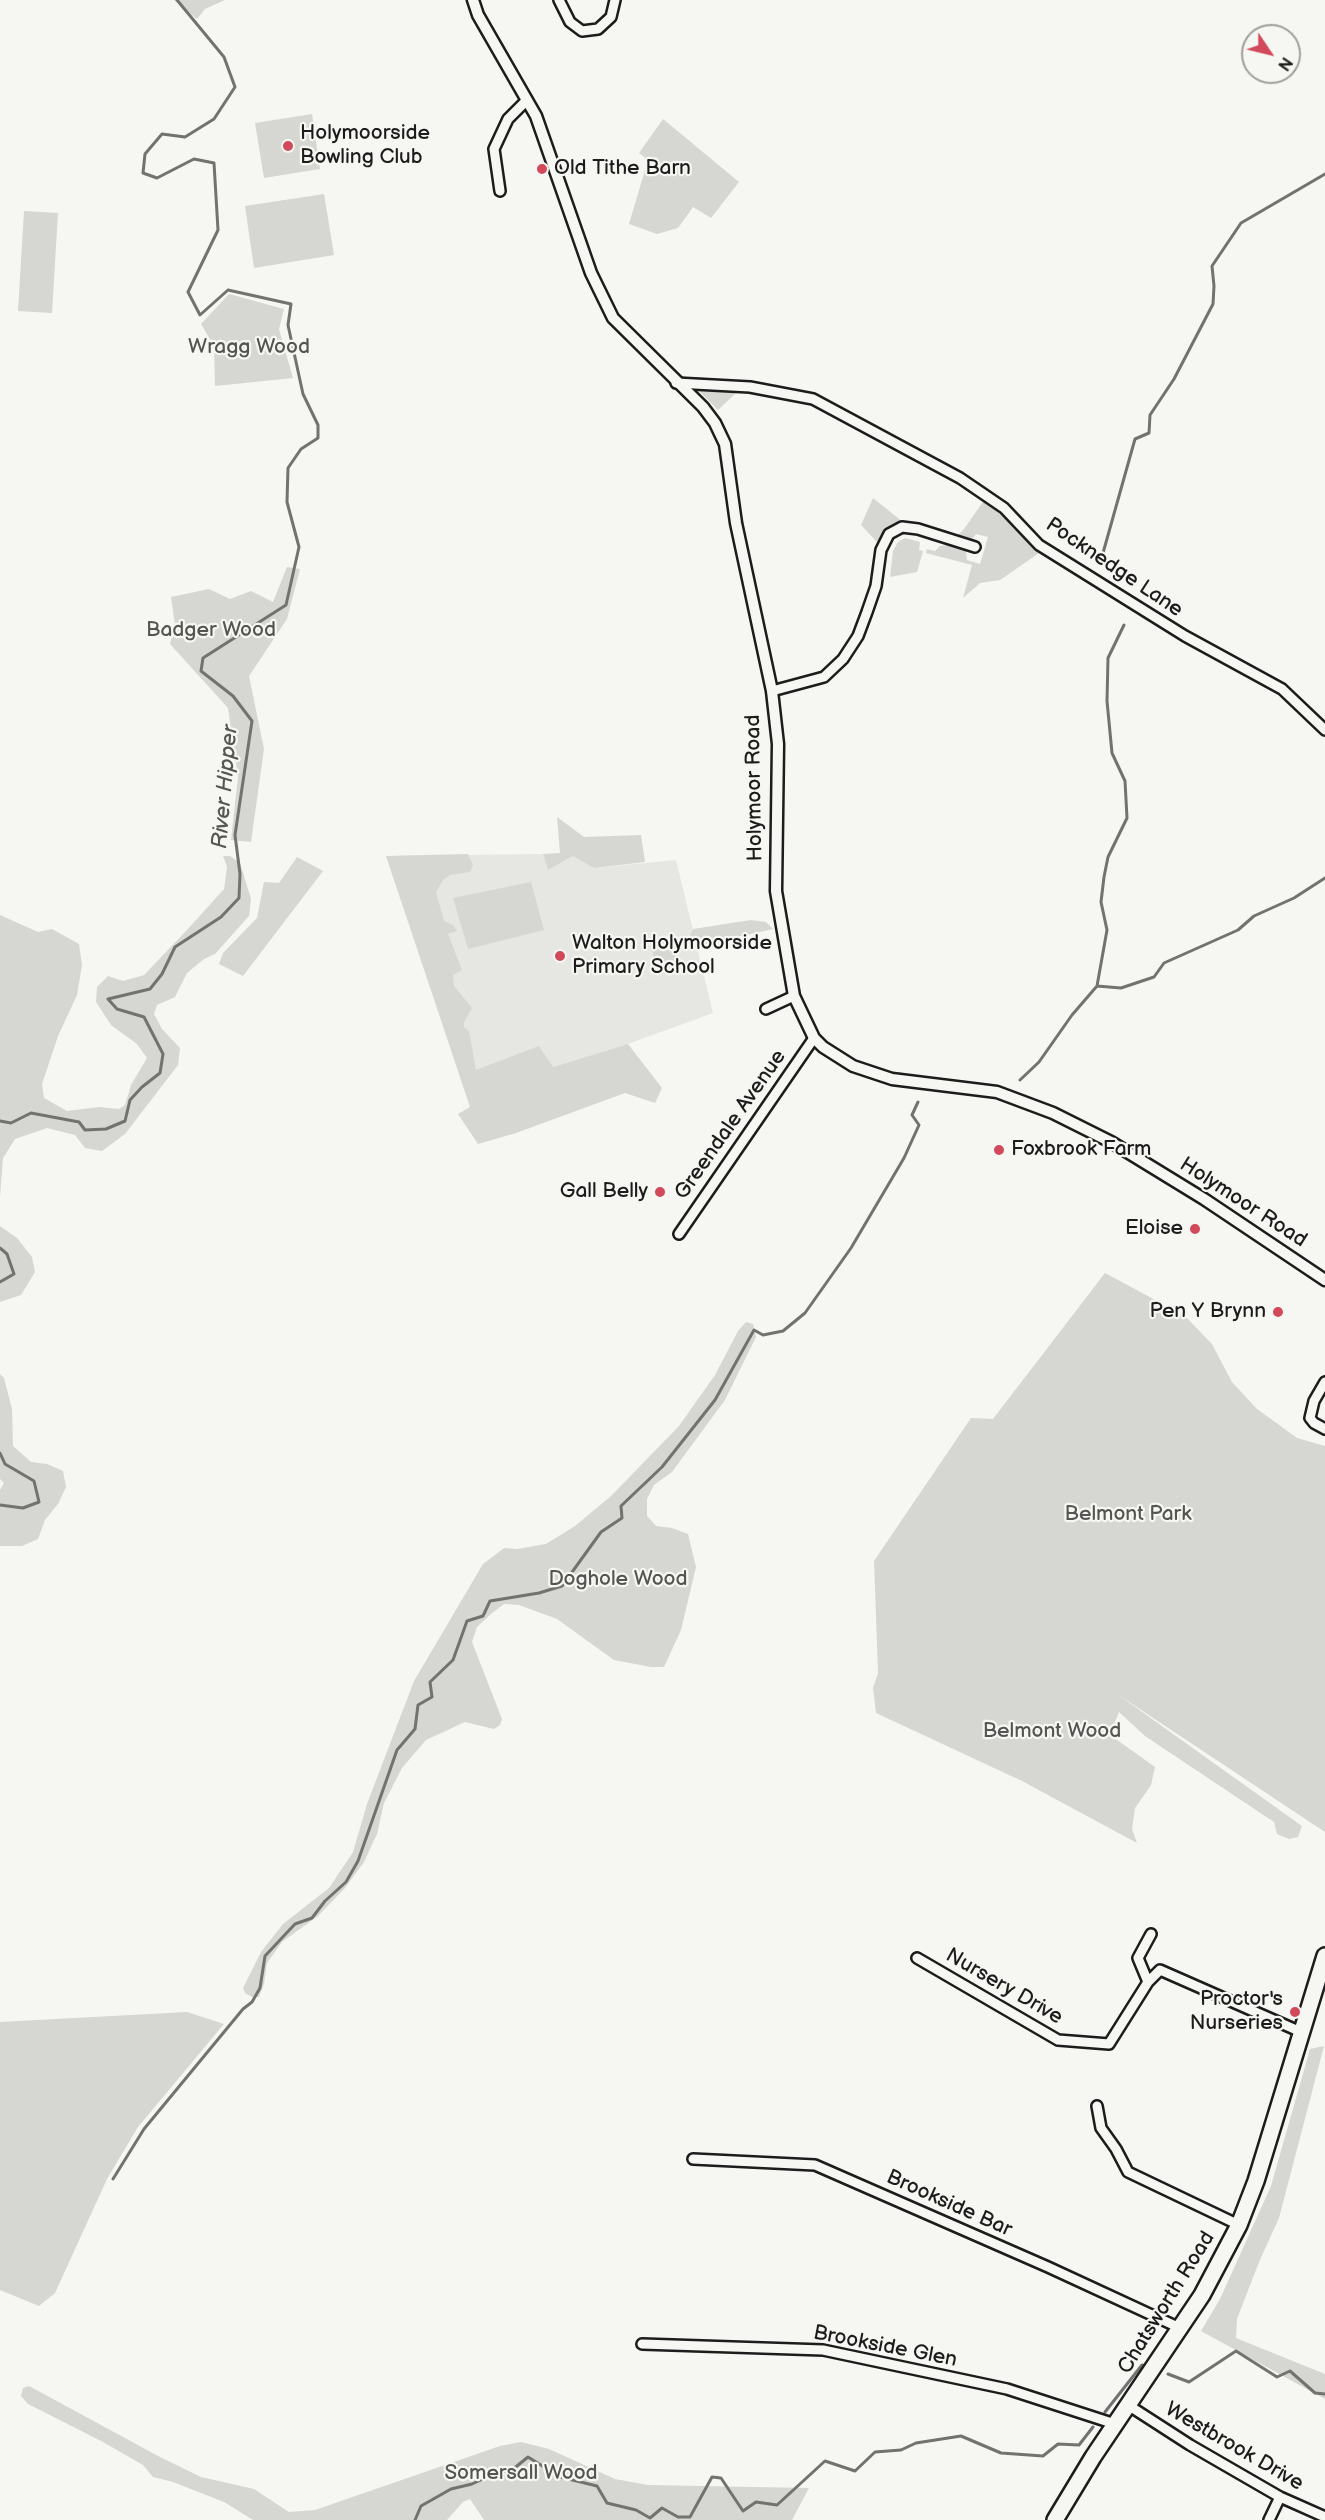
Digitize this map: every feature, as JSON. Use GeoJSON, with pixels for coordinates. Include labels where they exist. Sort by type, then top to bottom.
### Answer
{"type":"FeatureCollection","features":[{"type":"Feature","properties":{"kind":"highway","name":"Chatsworth Road"},"geometry":{"type":"LineString","coordinates":[[1055,2520],[1115,2424],[1202,2295],[1239,2225],[1256,2181],[1325,1956]]}},
{"type":"Feature","properties":{"kind":"street","name":"Holymoor Road"},"geometry":{"type":"LineString","coordinates":[[473,0],[478,15],[536,116],[591,273],[613,318],[676,383],[703,406],[715,423],[725,444],[736,523],[772,691],[778,744],[776,891],[794,996],[814,1038],[823,1047],[853,1066],[892,1079],[997,1092],[1053,1113],[1111,1143],[1204,1200],[1325,1281]]}},
{"type":"Feature","properties":{"kind":"street"},"geometry":{"type":"LineString","coordinates":[[559,0],[570,22],[582,31],[598,29],[612,17],[615,0]]}},
{"type":"Feature","properties":{"kind":"street"},"geometry":{"type":"LineString","coordinates":[[500,191],[494,149],[508,119],[527,100]]}},
{"type":"Feature","properties":{"kind":"street","name":"Pocknedge Lane"},"geometry":{"type":"LineString","coordinates":[[676,383],[750,387],[813,399],[960,478],[1004,508],[1039,545],[1185,636],[1282,689],[1325,730]]}},
{"type":"Feature","properties":{"kind":"street"},"geometry":{"type":"LineString","coordinates":[[772,691],[824,677],[843,659],[858,636],[864,620],[876,586],[881,550],[889,534],[902,527],[918,529],[975,547]]}},
{"type":"Feature","properties":{"kind":"street"},"geometry":{"type":"LineString","coordinates":[[766,1009],[794,996]]}},
{"type":"Feature","properties":{"kind":"street","name":"Greendale Avenue"},"geometry":{"type":"LineString","coordinates":[[679,1234],[814,1038]]}},
{"type":"Feature","properties":{"kind":"street"},"geometry":{"type":"LineString","coordinates":[[1325,1382],[1314,1401],[1310,1418],[1325,1429]]}},
{"type":"Feature","properties":{"kind":"street"},"geometry":{"type":"LineString","coordinates":[[1151,1934],[1138,1958],[1148,1982],[1160,1970],[1301,2032]]}},
{"type":"Feature","properties":{"kind":"street","name":"Nursery Drive"},"geometry":{"type":"LineString","coordinates":[[917,1958],[1058,2040],[1109,2044],[1148,1982]]}},
{"type":"Feature","properties":{"kind":"street"},"geometry":{"type":"LineString","coordinates":[[1097,2106],[1101,2128],[1116,2149],[1128,2172],[1239,2225]]}},
{"type":"Feature","properties":{"kind":"street","name":"Brookside Bar"},"geometry":{"type":"LineString","coordinates":[[693,2159],[815,2165],[1048,2267],[1180,2328]]}},
{"type":"Feature","properties":{"kind":"street","name":"Brookside Glen"},"geometry":{"type":"LineString","coordinates":[[642,2344],[823,2350],[1007,2389],[1115,2424]]}},
{"type":"Feature","properties":{"kind":"street","name":"Westbrook Drive"},"geometry":{"type":"LineString","coordinates":[[1128,2405],[1190,2445],[1280,2497],[1325,2517]]}},
{"type":"Feature","properties":{"kind":"street"},"geometry":{"type":"LineString","coordinates":[[1269,2520],[1280,2497]]}},
{"type":"Feature","properties":{"kind":"shaded area","name":"Walton Holymoorside Primary School"},"geometry":{"type":"Polygon","coordinates":[[[543,854],[548,870],[573,856],[594,868],[676,860],[713,1013],[628,1044],[553,1067],[461,1076],[386,856],[543,854]]]}},
{"type":"Feature","properties":{"kind":"green space"},"geometry":{"type":"Polygon","coordinates":[[[174,0],[225,0],[205,9],[197,19],[174,0]]]}},
{"type":"Feature","properties":{"kind":"green space","name":"Holymoorside Bowling Club"},"geometry":{"type":"Polygon","coordinates":[[[312,114],[320,169],[264,178],[255,123],[312,114]]]}},
{"type":"Feature","properties":{"kind":"green space"},"geometry":{"type":"Polygon","coordinates":[[[663,119],[739,182],[711,218],[693,207],[678,228],[657,234],[629,224],[648,160],[639,153],[663,119]]]}},
{"type":"Feature","properties":{"kind":"green space"},"geometry":{"type":"Polygon","coordinates":[[[324,194],[334,255],[254,268],[245,206],[324,194]]]}},
{"type":"Feature","properties":{"kind":"green space"},"geometry":{"type":"Polygon","coordinates":[[[24,211],[58,213],[52,313],[18,311],[24,211]]]}},
{"type":"Feature","properties":{"kind":"green space","name":"Wragg Wood"},"geometry":{"type":"Polygon","coordinates":[[[229,294],[284,309],[279,329],[293,378],[215,386],[214,346],[201,324],[229,294]]]}},
{"type":"Feature","properties":{"kind":"green space"},"geometry":{"type":"Polygon","coordinates":[[[698,390],[738,391],[718,410],[698,390]]]}},
{"type":"Feature","properties":{"kind":"green space"},"geometry":{"type":"Polygon","coordinates":[[[873,498],[903,522],[889,529],[877,542],[861,525],[873,498]]]}},
{"type":"Feature","properties":{"kind":"green space"},"geometry":{"type":"Polygon","coordinates":[[[985,499],[1039,553],[1000,580],[980,583],[963,598],[972,565],[926,553],[927,549],[935,551],[940,546],[949,545],[966,551],[967,560],[980,564],[988,537],[976,534],[967,541],[955,538],[985,499]]]}},
{"type":"Feature","properties":{"kind":"green space"},"geometry":{"type":"Polygon","coordinates":[[[905,538],[920,542],[919,550],[923,551],[917,572],[890,577],[893,551],[898,542],[905,538]]]}},
{"type":"Feature","properties":{"kind":"green space","name":"Badger Wood"},"geometry":{"type":"Polygon","coordinates":[[[287,567],[300,569],[287,619],[249,676],[264,749],[251,842],[231,840],[238,777],[228,708],[170,644],[175,625],[171,597],[209,589],[230,599],[251,591],[273,602],[287,567]]]}},
{"type":"Feature","properties":{"kind":"green space"},"geometry":{"type":"Polygon","coordinates":[[[557,817],[584,837],[641,835],[645,862],[594,868],[573,856],[548,870],[543,854],[560,853],[557,817]]]}},
{"type":"Feature","properties":{"kind":"green space"},"geometry":{"type":"Polygon","coordinates":[[[468,854],[473,865],[470,872],[450,875],[443,880],[436,892],[444,921],[453,925],[457,931],[448,934],[462,970],[453,975],[454,986],[472,1008],[464,1022],[464,1027],[469,1031],[476,1070],[539,1046],[553,1067],[628,1044],[662,1088],[655,1103],[625,1093],[516,1133],[478,1144],[458,1114],[470,1107],[386,856],[468,854]]]}},
{"type":"Feature","properties":{"kind":"green space"},"geometry":{"type":"Polygon","coordinates":[[[223,856],[230,856],[240,863],[251,899],[249,916],[215,954],[204,959],[187,973],[175,997],[157,1005],[154,1014],[162,1029],[180,1048],[178,1065],[125,1134],[102,1151],[85,1148],[75,1135],[47,1128],[15,1139],[3,1158],[0,1197],[0,915],[38,932],[52,929],[79,944],[82,965],[77,995],[58,1036],[42,1084],[44,1098],[67,1111],[99,1107],[119,1109],[125,1105],[131,1085],[147,1058],[137,1044],[111,1025],[96,1002],[97,987],[108,976],[123,981],[144,975],[224,889],[227,867],[223,856]]]}},
{"type":"Feature","properties":{"kind":"green space"},"geometry":{"type":"Polygon","coordinates":[[[297,857],[323,871],[243,976],[219,964],[223,953],[257,918],[264,882],[279,883],[297,857]]]}},
{"type":"Feature","properties":{"kind":"green space"},"geometry":{"type":"Polygon","coordinates":[[[531,882],[544,930],[468,949],[453,898],[531,882]]]}},
{"type":"Feature","properties":{"kind":"green space"},"geometry":{"type":"Polygon","coordinates":[[[751,920],[766,922],[773,929],[698,946],[696,940],[687,943],[693,929],[751,920]]]}},
{"type":"Feature","properties":{"kind":"green space"},"geometry":{"type":"Polygon","coordinates":[[[662,940],[673,945],[678,965],[672,974],[666,975],[661,972],[654,961],[652,949],[662,940]]]}},
{"type":"Feature","properties":{"kind":"green space"},"geometry":{"type":"Polygon","coordinates":[[[0,1226],[17,1238],[32,1257],[35,1272],[21,1295],[0,1302],[0,1226]]]}},
{"type":"Feature","properties":{"kind":"green space","name":"Belmont Park"},"geometry":{"type":"Polygon","coordinates":[[[1105,1273],[1185,1316],[1212,1344],[1232,1382],[1257,1409],[1297,1438],[1325,1446],[1325,1832],[1117,1694],[1302,1826],[1298,1837],[1289,1839],[1277,1834],[1274,1822],[1145,1736],[1119,1712],[1110,1735],[1155,1767],[1151,1785],[1135,1808],[1132,1829],[1137,1843],[1022,1781],[876,1713],[873,1688],[878,1673],[874,1561],[971,1418],[993,1419],[1105,1273]]]}},
{"type":"Feature","properties":{"kind":"green space","name":"Doghole Wood"},"geometry":{"type":"Polygon","coordinates":[[[746,1322],[753,1324],[756,1337],[725,1400],[672,1472],[654,1485],[647,1499],[647,1516],[656,1526],[672,1528],[688,1534],[696,1567],[681,1630],[664,1667],[651,1667],[614,1660],[557,1619],[519,1605],[504,1604],[491,1614],[477,1627],[472,1642],[502,1719],[500,1725],[494,1729],[465,1722],[426,1740],[402,1768],[384,1803],[377,1834],[364,1862],[345,1888],[318,1916],[282,1942],[267,1963],[264,1984],[259,1997],[252,1997],[245,1993],[243,1988],[261,1952],[283,1924],[329,1888],[353,1852],[367,1804],[414,1681],[483,1564],[504,1548],[517,1549],[546,1544],[575,1526],[611,1496],[679,1426],[715,1375],[738,1331],[746,1322]]]}},
{"type":"Feature","properties":{"kind":"green space"},"geometry":{"type":"Polygon","coordinates":[[[0,1374],[4,1378],[12,1409],[13,1446],[31,1462],[47,1464],[63,1471],[66,1487],[58,1504],[45,1520],[38,1539],[22,1546],[0,1546],[0,1490],[4,1483],[0,1479],[0,1374]]]}},
{"type":"Feature","properties":{"kind":"green space"},"geometry":{"type":"Polygon","coordinates":[[[187,2012],[224,2024],[138,2127],[107,2179],[55,2293],[39,2306],[0,2290],[0,2022],[187,2012]]]}},
{"type":"Feature","properties":{"kind":"green space"},"geometry":{"type":"Polygon","coordinates":[[[1324,2046],[1279,2218],[1237,2319],[1236,2338],[1325,2374],[1325,2399],[1201,2331],[1220,2299],[1271,2186],[1310,2049],[1324,2046]]]}},
{"type":"Feature","properties":{"kind":"green space","name":"Somersall Wood"},"geometry":{"type":"Polygon","coordinates":[[[29,2386],[201,2477],[254,2489],[289,2512],[315,2510],[500,2446],[521,2442],[549,2449],[615,2479],[648,2485],[809,2488],[792,2520],[484,2520],[470,2499],[463,2502],[447,2520],[253,2520],[224,2502],[173,2482],[153,2477],[143,2465],[28,2404],[21,2396],[23,2388],[29,2386]]]}},
{"type":"Feature","properties":{"kind":"waterway","name":"River Hipper"},"geometry":{"type":"LineString","coordinates":[[0,1121],[11,1123],[31,1113],[79,1122],[85,1130],[106,1129],[125,1121],[130,1100],[160,1073],[163,1054],[144,1017],[117,1009],[108,999],[150,989],[162,974],[175,947],[221,917],[239,898],[240,874],[235,835],[252,721],[233,696],[201,671],[203,658],[286,605],[299,547],[287,502],[288,468],[301,449],[318,438],[318,425],[303,394],[288,325],[291,304],[228,290],[200,315],[188,292],[218,230],[214,163],[194,159],[157,178],[143,173],[145,154],[162,134],[185,137],[214,119],[235,87],[224,57],[177,0]]}},
{"type":"Feature","properties":{"kind":"waterway"},"geometry":{"type":"LineString","coordinates":[[1103,553],[1135,439],[1149,433],[1150,415],[1174,379],[1213,304],[1212,266],[1241,223],[1325,174]]}},
{"type":"Feature","properties":{"kind":"waterway"},"geometry":{"type":"LineString","coordinates":[[1097,986],[1107,930],[1101,902],[1104,877],[1108,857],[1127,818],[1125,781],[1112,753],[1107,701],[1108,658],[1124,625]]}},
{"type":"Feature","properties":{"kind":"waterway"},"geometry":{"type":"LineString","coordinates":[[1020,1080],[1039,1062],[1072,1015],[1097,986],[1121,988],[1154,977],[1164,963],[1238,930],[1254,916],[1294,898],[1325,878]]}},
{"type":"Feature","properties":{"kind":"waterway"},"geometry":{"type":"LineString","coordinates":[[113,2179],[144,2129],[243,2009],[252,2002],[260,1988],[265,1956],[295,1924],[312,1918],[325,1901],[346,1882],[358,1861],[397,1750],[415,1729],[418,1705],[432,1697],[430,1682],[453,1660],[467,1621],[483,1616],[490,1601],[539,1593],[562,1586],[601,1532],[622,1518],[621,1506],[662,1467],[715,1400],[754,1330],[763,1335],[783,1331],[805,1313],[851,1248],[904,1158],[919,1125],[912,1115],[918,1102]]}},
{"type":"Feature","properties":{"kind":"waterway","name":"River Hipper"},"geometry":{"type":"LineString","coordinates":[[0,1248],[7,1254],[14,1274],[0,1282]]}},
{"type":"Feature","properties":{"kind":"waterway","name":"River Hipper"},"geometry":{"type":"LineString","coordinates":[[0,1453],[5,1464],[34,1481],[39,1502],[23,1508],[0,1505]]}},
{"type":"Feature","properties":{"kind":"waterway"},"geometry":{"type":"LineString","coordinates":[[1168,2374],[1189,2382],[1236,2351],[1277,2377],[1290,2371],[1315,2393],[1325,2394]]}},
{"type":"Feature","properties":{"kind":"waterway"},"geometry":{"type":"LineString","coordinates":[[1105,2412],[1142,2365],[1147,2367]]}},
{"type":"Feature","properties":{"kind":"waterway"},"geometry":{"type":"LineString","coordinates":[[415,2520],[421,2506],[451,2489],[472,2484],[496,2473],[512,2470],[528,2457],[560,2477],[597,2486],[607,2503],[636,2510],[650,2518],[662,2508],[678,2517],[690,2517],[712,2477],[721,2478],[743,2511],[756,2502],[777,2505],[825,2461],[855,2471],[875,2452],[901,2450],[916,2443],[961,2436],[1001,2453],[1043,2456],[1058,2444],[1079,2445],[1093,2427]]}},
{"type":"Feature","properties":{"kind":"place","name":"Holymoorside Bowling Club"},"geometry":{"type":"Point","coordinates":[288,146]}},
{"type":"Feature","properties":{"kind":"place","name":"Old Tithe Barn"},"geometry":{"type":"Point","coordinates":[542,169]}},
{"type":"Feature","properties":{"kind":"place","name":"Walton Holymoorside Primary School"},"geometry":{"type":"Point","coordinates":[560,956]}},
{"type":"Feature","properties":{"kind":"place","name":"Foxbrook Farm"},"geometry":{"type":"Point","coordinates":[999,1150]}},
{"type":"Feature","properties":{"kind":"place","name":"Gall Belly"},"geometry":{"type":"Point","coordinates":[660,1192]}},
{"type":"Feature","properties":{"kind":"place","name":"Eloise"},"geometry":{"type":"Point","coordinates":[1195,1229]}},
{"type":"Feature","properties":{"kind":"place","name":"Pen Y Brynn"},"geometry":{"type":"Point","coordinates":[1278,1312]}},
{"type":"Feature","properties":{"kind":"place","name":"Proctor's Nurseries"},"geometry":{"type":"Point","coordinates":[1295,2012]}},
{"type":"Feature","properties":{"kind":"park label","name":"Belmont Wood"},"geometry":{"type":"Point","coordinates":[1052,1732]}}]}
